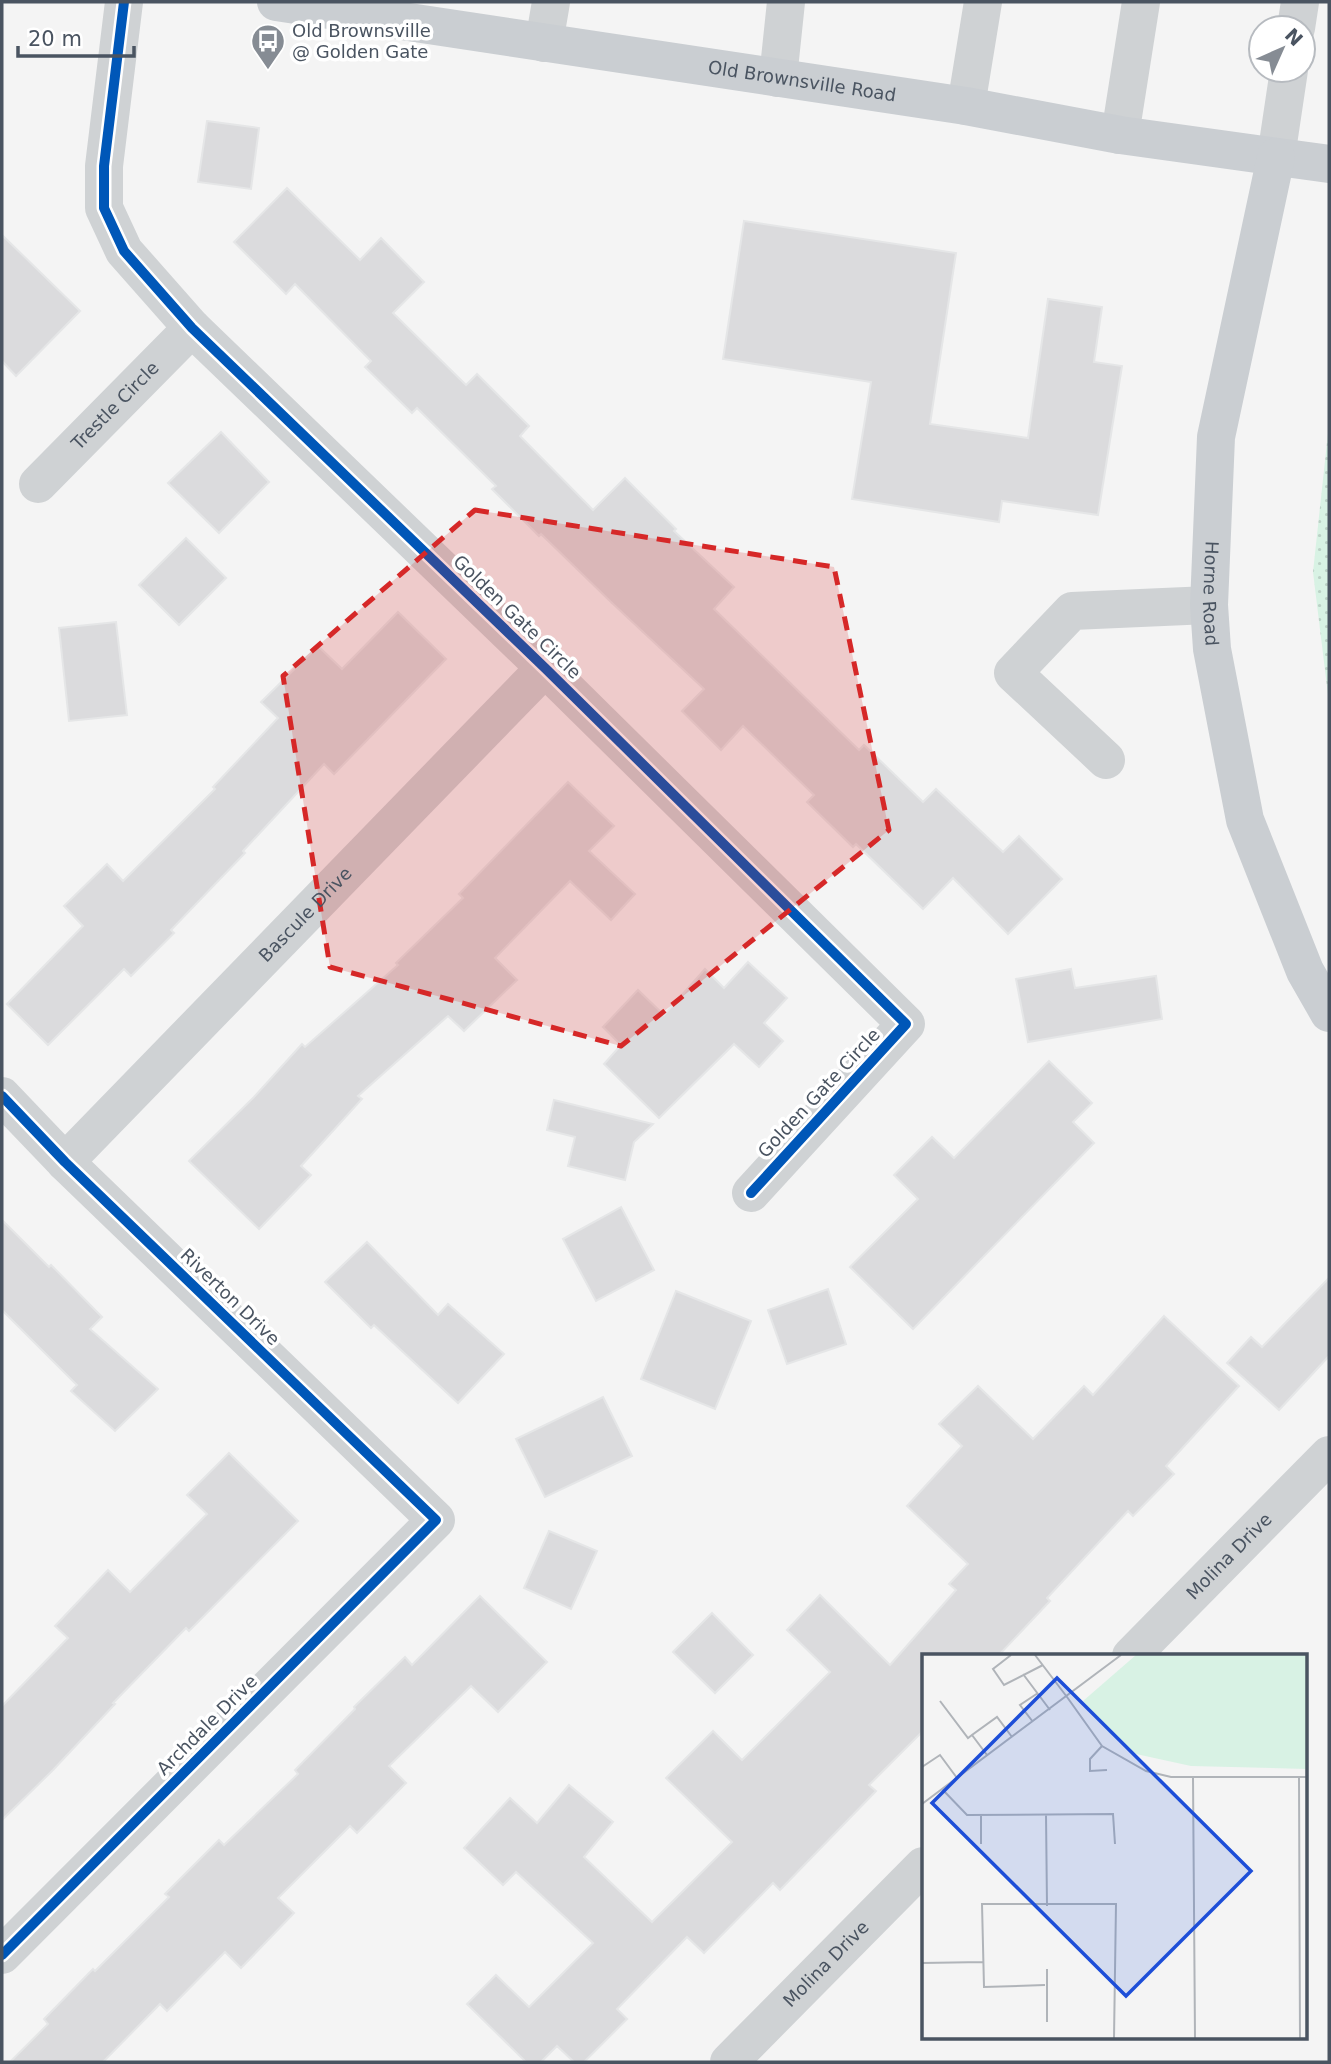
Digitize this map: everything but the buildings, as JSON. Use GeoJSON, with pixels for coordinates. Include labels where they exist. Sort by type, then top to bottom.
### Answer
{"type":"FeatureCollection","features":[{"type":"Feature","properties":{"kind":"main road","name":"Old Brownsville Road"},"geometry":{"type":"LineString","coordinates":[[276,2],[967,106],[1120,135],[1329,164]]}},
{"type":"Feature","properties":{"kind":"main road","name":"Horne Road"},"geometry":{"type":"LineString","coordinates":[[1276,157],[1216,437],[1209,605],[1212,649],[1245,820],[1306,971],[1329,1013]]}},
{"type":"Feature","properties":{"kind":"street","name":"Golden Gate Circle"},"geometry":{"type":"LineString","coordinates":[[124,2],[104,166],[104,208],[124,251],[192,328],[545,668],[906,1024],[751,1193]]}},
{"type":"Feature","properties":{"kind":"street"},"geometry":{"type":"LineString","coordinates":[[544,43],[551,2]]}},
{"type":"Feature","properties":{"kind":"street"},"geometry":{"type":"LineString","coordinates":[[778,78],[786,2]]}},
{"type":"Feature","properties":{"kind":"street"},"geometry":{"type":"LineString","coordinates":[[967,106],[984,2]]}},
{"type":"Feature","properties":{"kind":"street"},"geometry":{"type":"LineString","coordinates":[[1120,135],[1141,2]]}},
{"type":"Feature","properties":{"kind":"street"},"geometry":{"type":"LineString","coordinates":[[1276,157],[1287,84]]}},
{"type":"Feature","properties":{"kind":"street","name":"Trestle Circle"},"geometry":{"type":"LineString","coordinates":[[38,484],[192,328]]}},
{"type":"Feature","properties":{"kind":"street"},"geometry":{"type":"LineString","coordinates":[[1106,760],[1013,673],[1072,611],[1209,605]]}},
{"type":"Feature","properties":{"kind":"street","name":"Bascule Drive"},"geometry":{"type":"LineString","coordinates":[[65,1163],[545,668]]}},
{"type":"Feature","properties":{"kind":"street","name":"Riverton Drive"},"geometry":{"type":"LineString","coordinates":[[2,1096],[65,1163],[436,1521]]}},
{"type":"Feature","properties":{"kind":"street","name":"Molina Drive"},"geometry":{"type":"LineString","coordinates":[[1132,1654],[1329,1455]]}},
{"type":"Feature","properties":{"kind":"street","name":"Archdale Drive"},"geometry":{"type":"LineString","coordinates":[[2,1955],[436,1521]]}},
{"type":"Feature","properties":{"kind":"street","name":"Molina Drive"},"geometry":{"type":"LineString","coordinates":[[729,2062],[922,1867]]}},
{"type":"Feature","properties":{"kind":"highlighted area"},"geometry":{"type":"Polygon","coordinates":[[[475,510],[834,567],[889,830],[621,1046],[330,967],[283,676],[475,510]]]}},
{"type":"Feature","properties":{"kind":"green space"},"geometry":{"type":"Polygon","coordinates":[[[1329,424],[1329,703],[1313,572],[1329,424]]]}},
{"type":"Feature","properties":{"kind":"cycle path"},"geometry":{"type":"LineString","coordinates":[[124,2],[104,166],[104,208],[124,251],[192,328],[545,668],[906,1024],[751,1193]]}},
{"type":"Feature","properties":{"kind":"cycle path"},"geometry":{"type":"LineString","coordinates":[[2,1096],[65,1162],[436,1520],[2,1955]]}},
{"type":"Feature","properties":{"kind":"place","name":"Old Brownsville @ Golden Gate"},"geometry":{"type":"Point","coordinates":[268,71]}}]}
